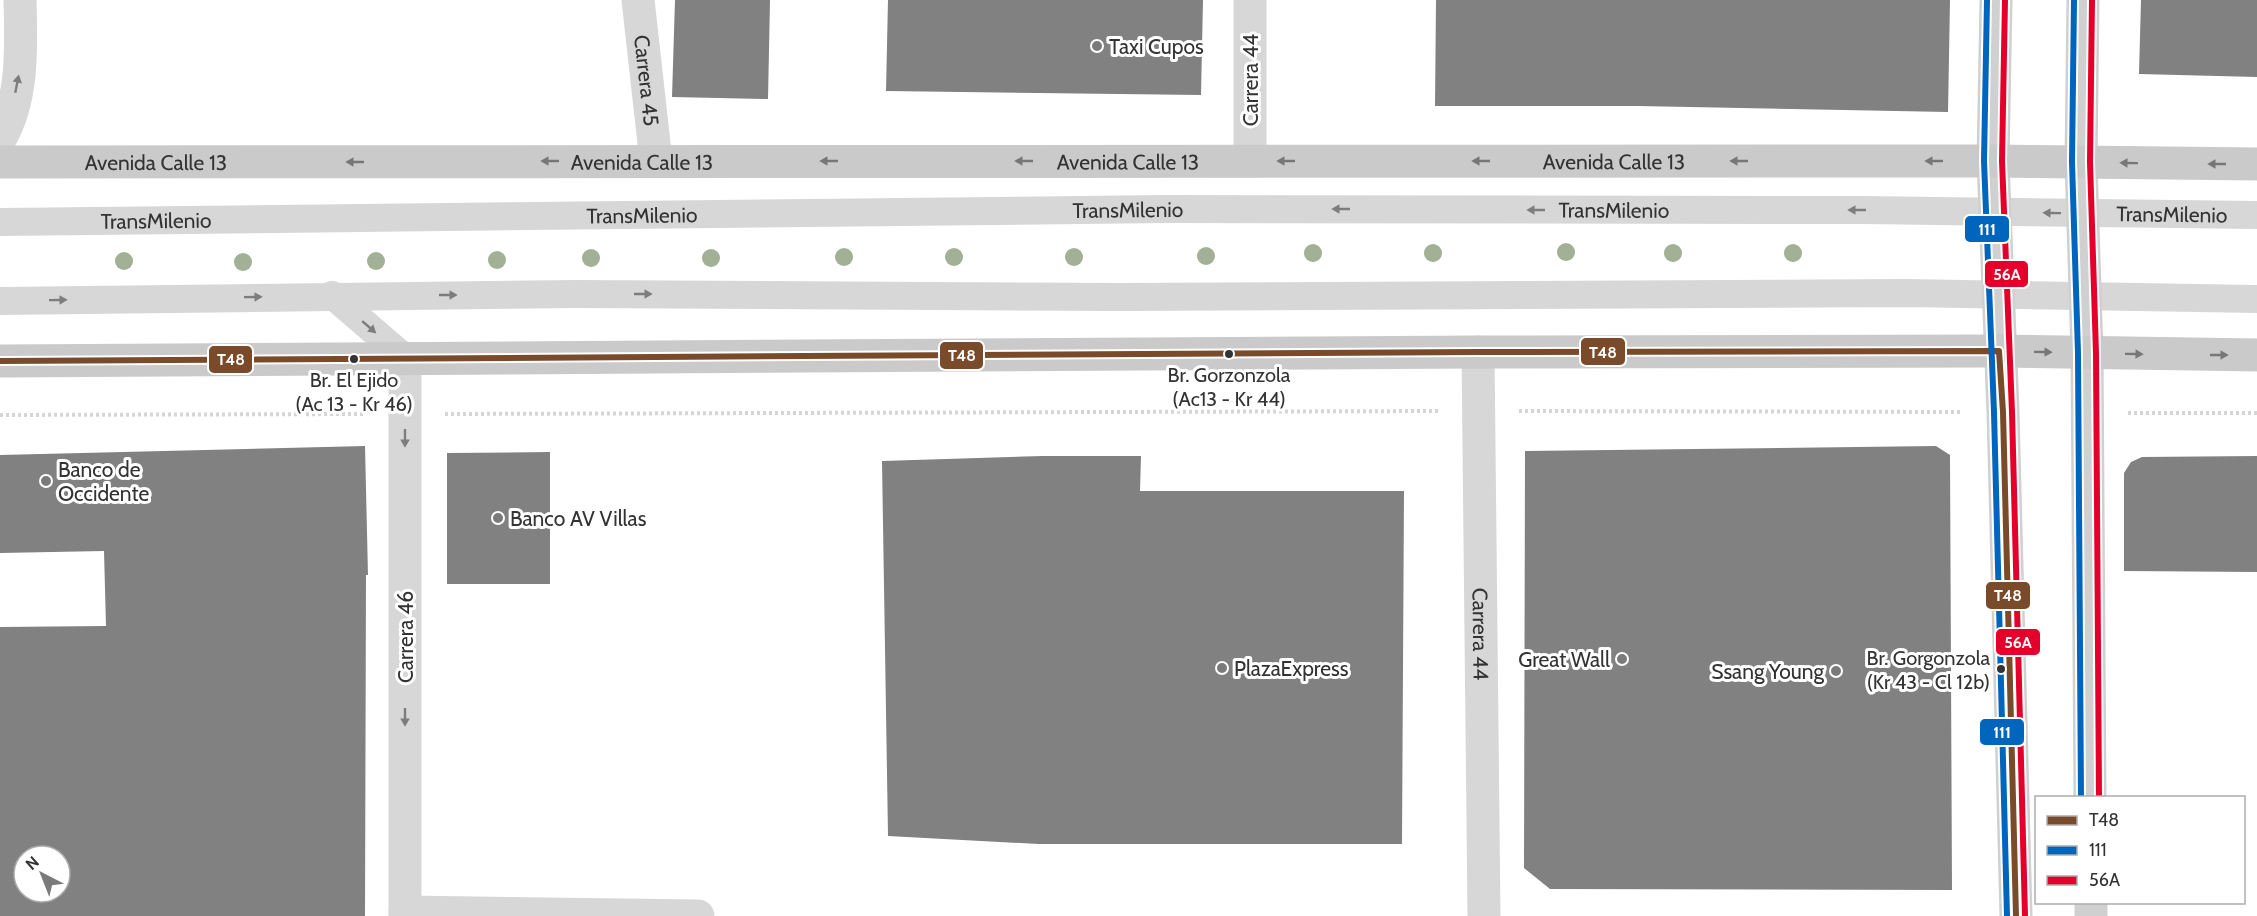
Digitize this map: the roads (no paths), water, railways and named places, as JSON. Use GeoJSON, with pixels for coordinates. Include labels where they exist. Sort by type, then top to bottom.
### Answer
{"type":"FeatureCollection","features":[{"type":"Feature","properties":{"kind":"main road","name":"Avenida Calle 13"},"geometry":{"type":"LineString","coordinates":[[0,162],[1993,160],[2257,164]]}},
{"type":"Feature","properties":{"kind":"main road"},"geometry":{"type":"LineString","coordinates":[[0,361],[1478,352],[1999,351],[2257,355]]}},
{"type":"Feature","properties":{"kind":"street"},"geometry":{"type":"LineString","coordinates":[[0,140],[15,96],[21,66],[20,0]]}},
{"type":"Feature","properties":{"kind":"street","name":"Carrera 45"},"geometry":{"type":"LineString","coordinates":[[638,0],[656,161]]}},
{"type":"Feature","properties":{"kind":"street","name":"Carrera 44"},"geometry":{"type":"LineString","coordinates":[[1250,0],[1251,161]]}},
{"type":"Feature","properties":{"kind":"street"},"geometry":{"type":"LineString","coordinates":[[1996,0],[1993,160],[2003,412],[2016,916]]}},
{"type":"Feature","properties":{"kind":"street"},"geometry":{"type":"LineString","coordinates":[[2083,0],[2081,162],[2087,353],[2090,796]]}},
{"type":"Feature","properties":{"kind":"street","name":"Carrera 44"},"geometry":{"type":"LineString","coordinates":[[1478,352],[1484,916]]}},
{"type":"Feature","properties":{"kind":"street","name":"Carrera 46"},"geometry":{"type":"LineString","coordinates":[[405,358],[405,914]]}},
{"type":"Feature","properties":{"kind":"street"},"geometry":{"type":"LineString","coordinates":[[405,914],[698,916]]}},
{"type":"Feature","properties":{"kind":"lane","name":"TransMilenio"},"geometry":{"type":"LineString","coordinates":[[0,222],[1166,209],[2257,215]]}},
{"type":"Feature","properties":{"kind":"lane"},"geometry":{"type":"LineString","coordinates":[[0,301],[587,294],[1120,297],[1906,292],[2257,299]]}},
{"type":"Feature","properties":{"kind":"lane"},"geometry":{"type":"LineString","coordinates":[[332,296],[405,358]]}},
{"type":"Feature","properties":{"kind":"place","name":"Taxi Cupos"},"geometry":{"type":"Point","coordinates":[1097,46]}},
{"type":"Feature","properties":{"kind":"place","name":"Br. Gorzonzola (Ac13 - Kr 44)"},"geometry":{"type":"Point","coordinates":[1229,354]}},
{"type":"Feature","properties":{"kind":"place","name":"Br. El Ejido (Ac 13 - Kr 46)"},"geometry":{"type":"Point","coordinates":[354,359]}},
{"type":"Feature","properties":{"kind":"place","name":"Banco de Occidente"},"geometry":{"type":"Point","coordinates":[46,481]}},
{"type":"Feature","properties":{"kind":"place","name":"Banco AV Villas"},"geometry":{"type":"Point","coordinates":[498,518]}},
{"type":"Feature","properties":{"kind":"place","name":"Great Wall"},"geometry":{"type":"Point","coordinates":[1622,659]}},
{"type":"Feature","properties":{"kind":"place","name":"PlazaExpress"},"geometry":{"type":"Point","coordinates":[1222,668]}},
{"type":"Feature","properties":{"kind":"place","name":"Br. Gorgonzola (Kr 43 - Cl 12b)"},"geometry":{"type":"Point","coordinates":[2001,669]}},
{"type":"Feature","properties":{"kind":"place","name":"Ssang Young"},"geometry":{"type":"Point","coordinates":[1836,671]}}]}
